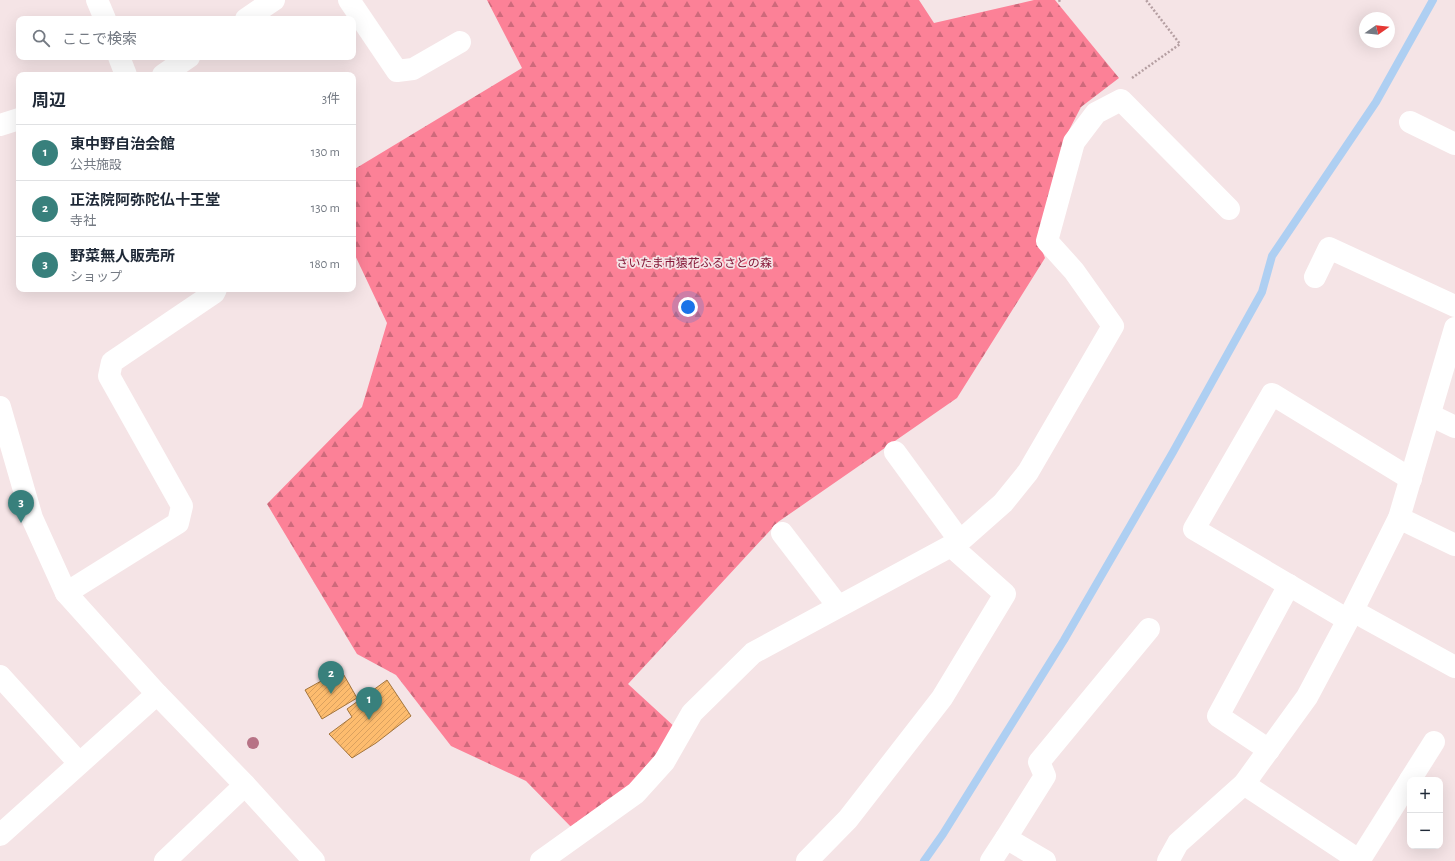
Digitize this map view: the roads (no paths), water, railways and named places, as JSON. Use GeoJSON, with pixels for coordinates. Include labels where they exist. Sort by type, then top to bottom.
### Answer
{"type":"FeatureCollection","features":[{"type":"Feature","properties":{"kind":"street"},"geometry":{"type":"LineString","coordinates":[[97,0],[104,16]]}},
{"type":"Feature","properties":{"kind":"street"},"geometry":{"type":"LineString","coordinates":[[250,16],[274,0]]}},
{"type":"Feature","properties":{"kind":"street"},"geometry":{"type":"LineString","coordinates":[[349,0],[397,71],[413,69],[460,42]]}},
{"type":"Feature","properties":{"kind":"street"},"geometry":{"type":"LineString","coordinates":[[121,60],[125,72]]}},
{"type":"Feature","properties":{"kind":"street"},"geometry":{"type":"LineString","coordinates":[[168,72],[186,60]]}},
{"type":"Feature","properties":{"kind":"street"},"geometry":{"type":"LineString","coordinates":[[541,861],[636,793],[664,762],[692,714],[753,653],[956,544],[1003,503],[1028,472],[1113,326],[1074,271],[1047,241],[1074,142],[1096,113],[1122,100],[1229,209]]}},
{"type":"Feature","properties":{"kind":"street"},"geometry":{"type":"LineString","coordinates":[[0,125],[16,120]]}},
{"type":"Feature","properties":{"kind":"street"},"geometry":{"type":"LineString","coordinates":[[1410,122],[1455,144]]}},
{"type":"Feature","properties":{"kind":"street"},"geometry":{"type":"LineString","coordinates":[[1315,276],[1329,248],[1455,306]]}},
{"type":"Feature","properties":{"kind":"street"},"geometry":{"type":"LineString","coordinates":[[66,593],[178,523],[182,506],[109,376],[112,362],[214,292]]}},
{"type":"Feature","properties":{"kind":"street"},"geometry":{"type":"LineString","coordinates":[[1168,861],[1178,843],[1244,784],[1307,697],[1351,615],[1399,518],[1455,328]]}},
{"type":"Feature","properties":{"kind":"street"},"geometry":{"type":"LineString","coordinates":[[1411,479],[1272,394],[1194,529],[1289,585],[1455,667]]}},
{"type":"Feature","properties":{"kind":"street"},"geometry":{"type":"LineString","coordinates":[[0,407],[32,518],[66,593],[157,694],[245,785],[314,861]]}},
{"type":"Feature","properties":{"kind":"street"},"geometry":{"type":"LineString","coordinates":[[1430,415],[1455,427]]}},
{"type":"Feature","properties":{"kind":"street"},"geometry":{"type":"LineString","coordinates":[[807,861],[848,819],[942,698],[1005,594],[956,544],[895,452]]}},
{"type":"Feature","properties":{"kind":"street"},"geometry":{"type":"LineString","coordinates":[[1399,518],[1455,545]]}},
{"type":"Feature","properties":{"kind":"street"},"geometry":{"type":"LineString","coordinates":[[782,533],[838,606]]}},
{"type":"Feature","properties":{"kind":"street"},"geometry":{"type":"LineString","coordinates":[[1269,750],[1218,716],[1289,585]]}},
{"type":"Feature","properties":{"kind":"street"},"geometry":{"type":"LineString","coordinates":[[991,861],[1045,776],[1039,762],[1149,630]]}},
{"type":"Feature","properties":{"kind":"street"},"geometry":{"type":"LineString","coordinates":[[0,676],[79,763]]}},
{"type":"Feature","properties":{"kind":"street"},"geometry":{"type":"LineString","coordinates":[[0,835],[157,694]]}},
{"type":"Feature","properties":{"kind":"street"},"geometry":{"type":"LineString","coordinates":[[1412,777],[1434,742]]}},
{"type":"Feature","properties":{"kind":"street"},"geometry":{"type":"LineString","coordinates":[[1244,784],[1359,861],[1407,785]]}},
{"type":"Feature","properties":{"kind":"street"},"geometry":{"type":"LineString","coordinates":[[165,861],[245,785]]}},
{"type":"Feature","properties":{"kind":"street"},"geometry":{"type":"LineString","coordinates":[[1006,838],[1045,861]]}},
{"type":"Feature","properties":{"kind":"waterway"},"geometry":{"type":"LineString","coordinates":[[924,861],[943,834],[1064,640],[1173,452],[1262,292],[1272,256],[1376,102],[1433,0]]}},
{"type":"Feature","properties":{"kind":"place","name":"野菜無人販売所"},"geometry":{"type":"Point","coordinates":[21,523]}},
{"type":"Feature","properties":{"kind":"place","name":"正法院阿弥陀仏十王堂"},"geometry":{"type":"Point","coordinates":[331,694]}},
{"type":"Feature","properties":{"kind":"place","name":"東中野自治会館"},"geometry":{"type":"Point","coordinates":[369,720]}},
{"type":"Feature","properties":{"kind":"park label","name":"さいたま市猿花ふるさとの森"},"geometry":{"type":"Point","coordinates":[694,263]}}]}
